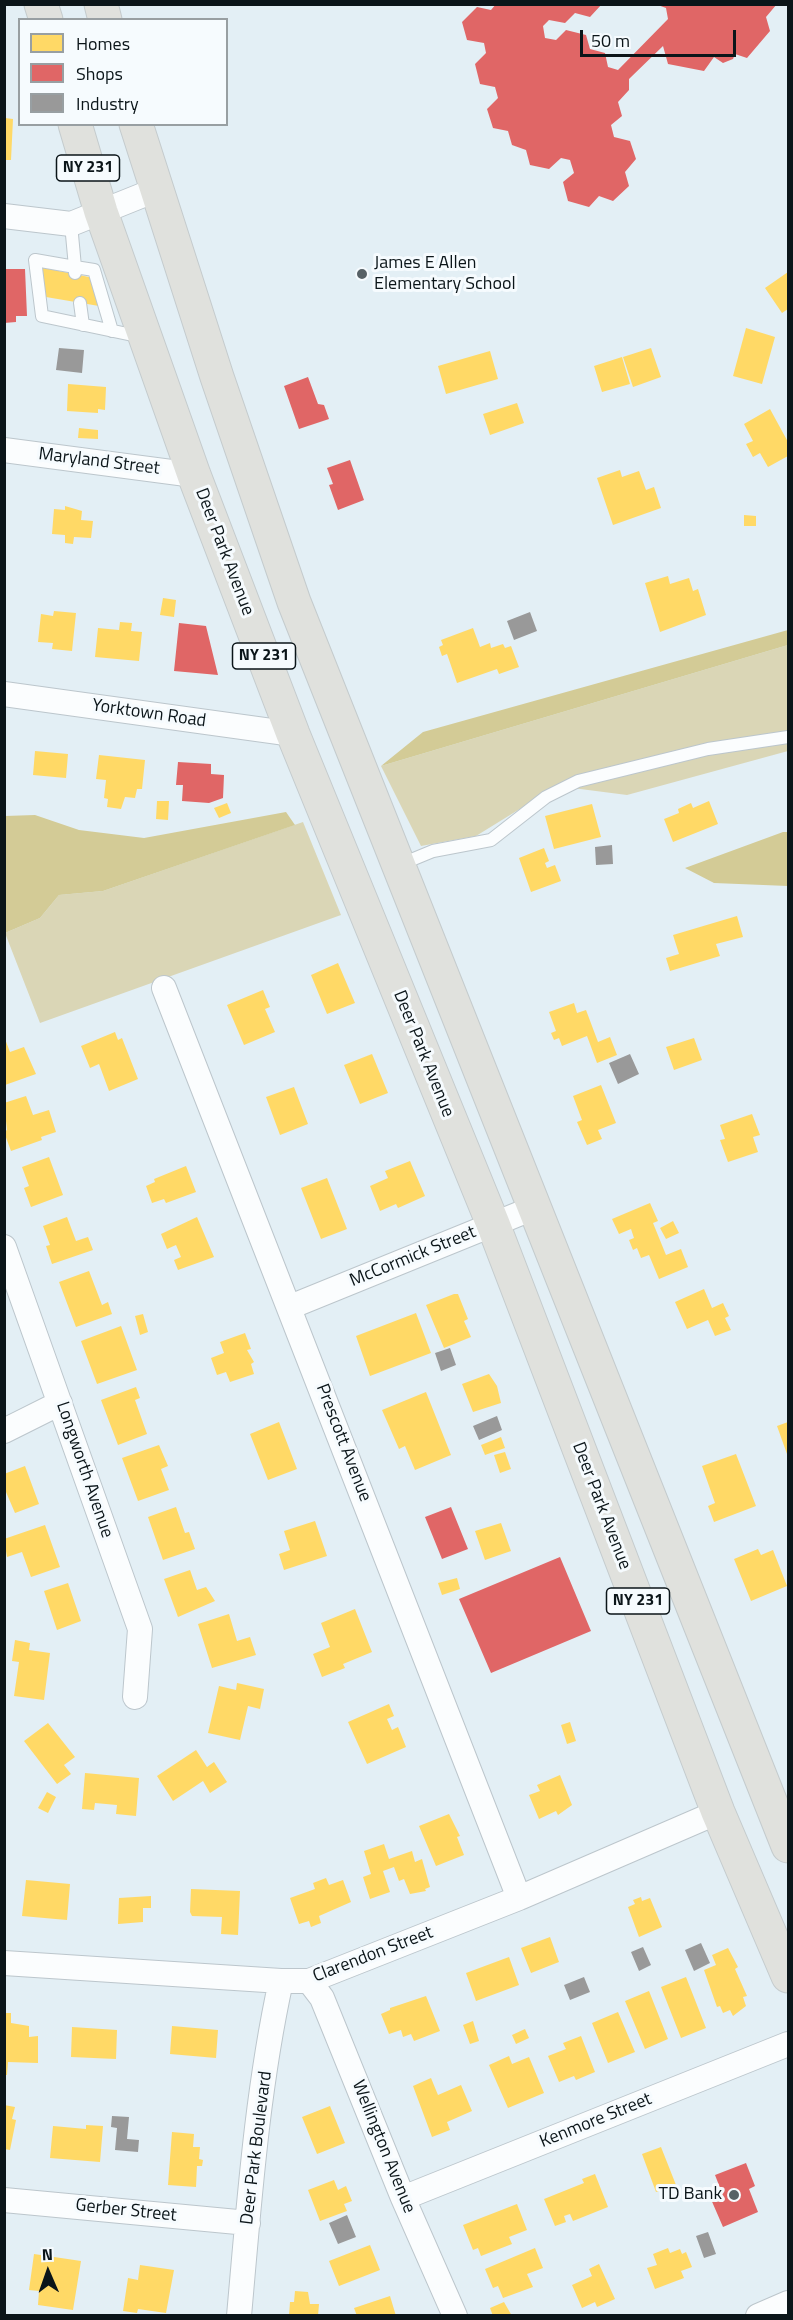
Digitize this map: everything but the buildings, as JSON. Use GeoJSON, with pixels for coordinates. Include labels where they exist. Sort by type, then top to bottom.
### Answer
{"type":"FeatureCollection","features":[{"type":"Feature","properties":{"kind":"main road","name":"Deer Park Avenue"},"geometry":{"type":"LineString","coordinates":[[75,126],[86,218],[106,266],[146,337],[194,475],[293,734],[493,1224],[718,1812],[789,1976]]}},
{"type":"Feature","properties":{"kind":"main road","name":"NY 231"},"geometry":{"type":"LineString","coordinates":[[137,126],[217,378],[294,602],[789,1846]]}},
{"type":"Feature","properties":{"kind":"street"},"geometry":{"type":"LineString","coordinates":[[4,216],[86,218],[158,189]]}},
{"type":"Feature","properties":{"kind":"street","name":"Maryland Street"},"geometry":{"type":"LineString","coordinates":[[4,450],[194,475]]}},
{"type":"Feature","properties":{"kind":"street","name":"Yorktown Road"},"geometry":{"type":"LineString","coordinates":[[4,694],[293,734]]}},
{"type":"Feature","properties":{"kind":"street","name":"Prescott Avenue"},"geometry":{"type":"LineString","coordinates":[[164,988],[519,1898]]}},
{"type":"Feature","properties":{"kind":"street","name":"McCormick Street"},"geometry":{"type":"LineString","coordinates":[[290,1307],[536,1206]]}},
{"type":"Feature","properties":{"kind":"street","name":"Longworth Avenue"},"geometry":{"type":"LineString","coordinates":[[4,1247],[140,1629],[135,1697]]}},
{"type":"Feature","properties":{"kind":"street"},"geometry":{"type":"LineString","coordinates":[[4,1431],[60,1403]]}},
{"type":"Feature","properties":{"kind":"street","name":"Clarendon Street"},"geometry":{"type":"LineString","coordinates":[[4,1963],[309,1981],[519,1898],[718,1812]]}},
{"type":"Feature","properties":{"kind":"street","name":"Deer Park Boulevard"},"geometry":{"type":"LineString","coordinates":[[239,2316],[272,2021],[281,1981]]}},
{"type":"Feature","properties":{"kind":"street","name":"Wellington Avenue"},"geometry":{"type":"LineString","coordinates":[[309,1981],[322,1998],[403,2198],[455,2316]]}},
{"type":"Feature","properties":{"kind":"street","name":"Kenmore Street"},"geometry":{"type":"LineString","coordinates":[[403,2198],[789,2044]]}},
{"type":"Feature","properties":{"kind":"street","name":"Gerber Street"},"geometry":{"type":"LineString","coordinates":[[4,2200],[248,2223]]}},
{"type":"Feature","properties":{"kind":"street"},"geometry":{"type":"LineString","coordinates":[[758,2316],[789,2303]]}},
{"type":"Feature","properties":{"kind":"lane"},"geometry":{"type":"LineString","coordinates":[[75,271],[86,218]]}},
{"type":"Feature","properties":{"kind":"lane"},"geometry":{"type":"LineString","coordinates":[[112,331],[106,266],[75,271],[35,260],[42,316],[112,331],[146,337]]}},
{"type":"Feature","properties":{"kind":"lane"},"geometry":{"type":"LineString","coordinates":[[80,303],[83,325]]}},
{"type":"Feature","properties":{"kind":"lane"},"geometry":{"type":"LineString","coordinates":[[398,865],[433,851],[491,840],[546,797],[578,781],[708,749],[789,737]]}},
{"type":"Feature","properties":{"kind":"shaded area"},"geometry":{"type":"Polygon","coordinates":[[[788,630],[788,645],[381,766],[423,732],[788,630]]]}},
{"type":"Feature","properties":{"kind":"shaded area"},"geometry":{"type":"Polygon","coordinates":[[[788,645],[788,751],[627,795],[557,786],[476,836],[421,846],[381,766],[788,645]]]}},
{"type":"Feature","properties":{"kind":"shaded area"},"geometry":{"type":"Polygon","coordinates":[[[286,812],[295,825],[103,891],[59,895],[40,918],[5,933],[5,816],[35,815],[79,830],[144,838],[286,812]]]}},
{"type":"Feature","properties":{"kind":"shaded area"},"geometry":{"type":"Polygon","coordinates":[[[303,822],[341,915],[40,1023],[5,933],[40,918],[59,895],[103,891],[303,822]]]}},
{"type":"Feature","properties":{"kind":"shaded area"},"geometry":{"type":"Polygon","coordinates":[[[788,832],[788,886],[714,883],[685,868],[788,832]]]}},
{"type":"Feature","properties":{"kind":"place","name":"James E Allen Elementary School"},"geometry":{"type":"Point","coordinates":[362,274]}},
{"type":"Feature","properties":{"kind":"place","name":"TD Bank"},"geometry":{"type":"Point","coordinates":[734,2195]}}]}
